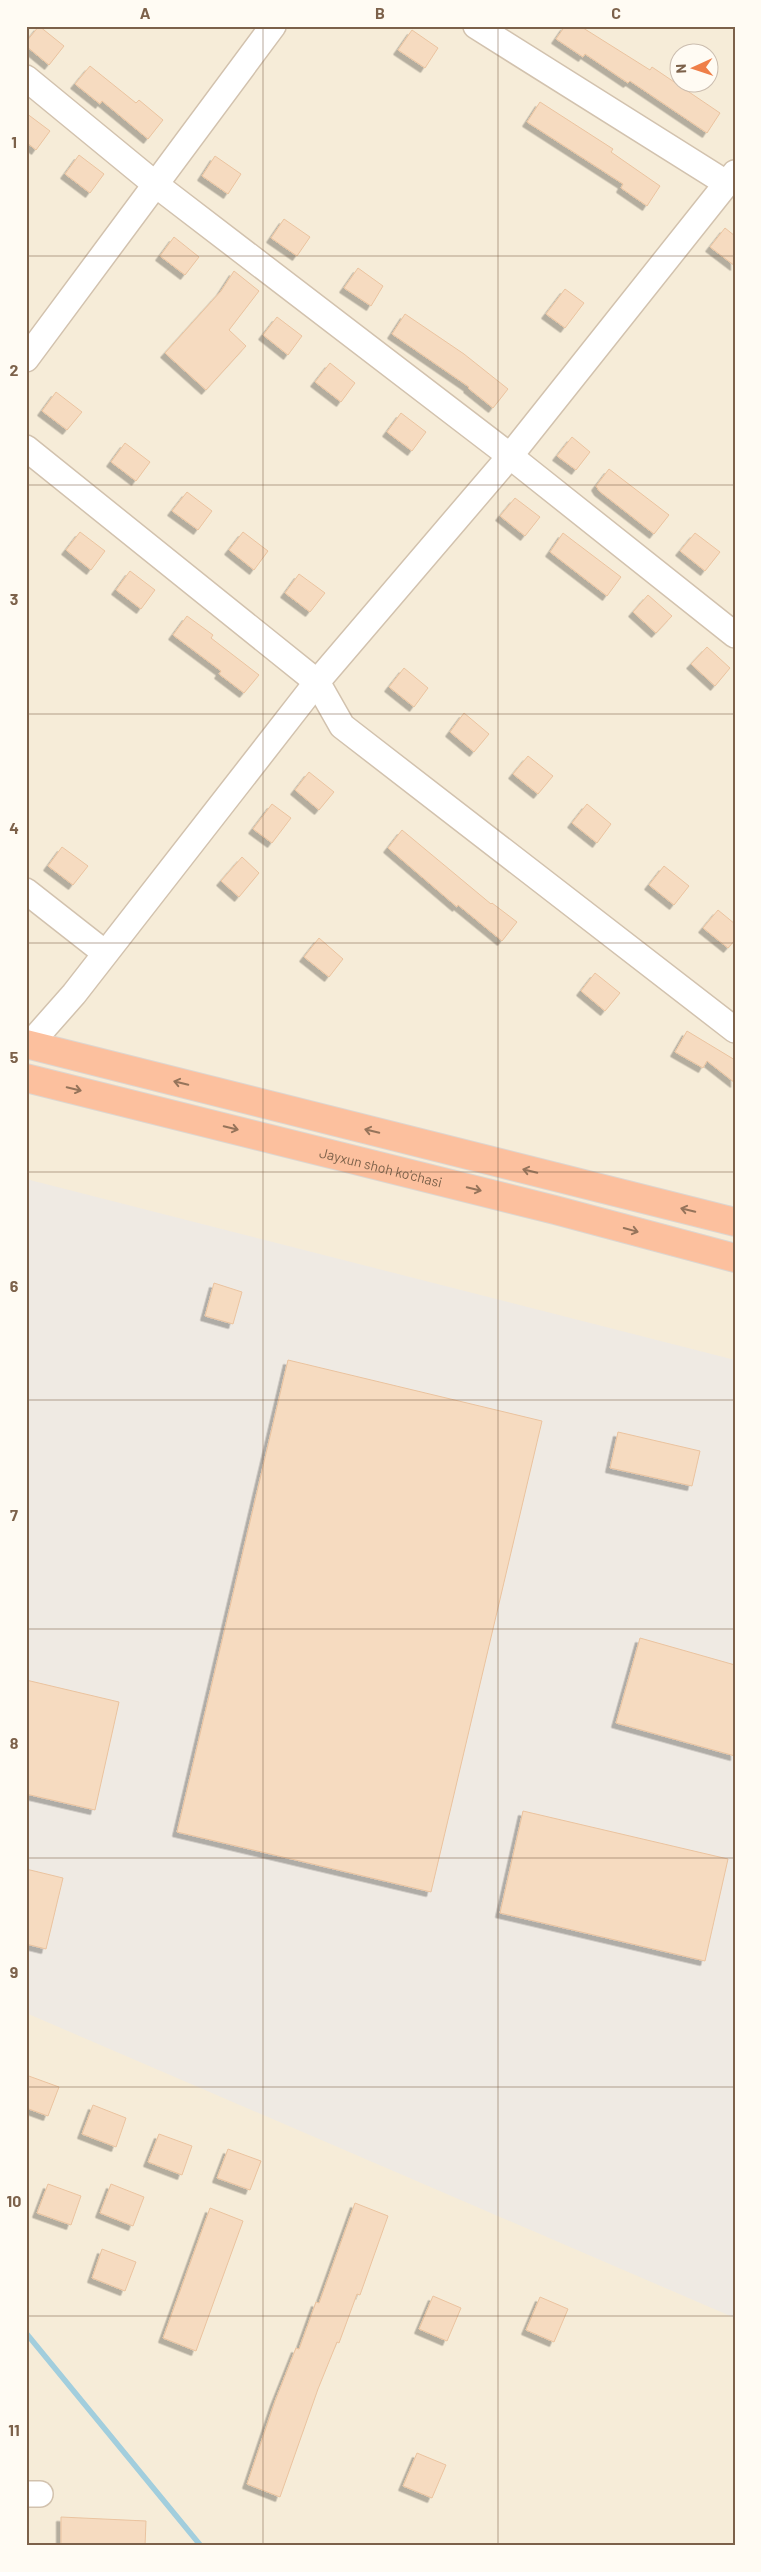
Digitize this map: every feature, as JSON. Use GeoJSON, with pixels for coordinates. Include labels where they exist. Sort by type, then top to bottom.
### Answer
{"type":"FeatureCollection","features":[{"type":"Feature","properties":{"kind":"highway"},"geometry":{"type":"LineString","coordinates":[[27,1045],[735,1222]]}},
{"type":"Feature","properties":{"kind":"highway","name":"Jayxun shoh ko'chasi"},"geometry":{"type":"LineString","coordinates":[[26,1078],[517,1200],[735,1258]]}},
{"type":"Feature","properties":{"kind":"street"},"geometry":{"type":"LineString","coordinates":[[26,359],[273,26]]}},
{"type":"Feature","properties":{"kind":"street"},"geometry":{"type":"LineString","coordinates":[[27,1045],[74,994],[317,682],[510,456],[730,178],[476,26]]}},
{"type":"Feature","properties":{"kind":"street"},"geometry":{"type":"LineString","coordinates":[[26,78],[155,184],[510,456],[735,635]]}},
{"type":"Feature","properties":{"kind":"street"},"geometry":{"type":"LineString","coordinates":[[26,448],[317,682],[342,726],[735,1030]]}},
{"type":"Feature","properties":{"kind":"street"},"geometry":{"type":"LineString","coordinates":[[26,891],[105,953]]}},
{"type":"Feature","properties":{"kind":"shaded area"},"geometry":{"type":"Polygon","coordinates":[[[26,26],[735,26],[735,2546],[26,2546],[26,26]]]}},
{"type":"Feature","properties":{"kind":"shaded area"},"geometry":{"type":"Polygon","coordinates":[[[26,1179],[735,1360],[735,2318],[26,2013],[26,1179]]]}},
{"type":"Feature","properties":{"kind":"building"},"geometry":{"type":"Polygon","coordinates":[[[39,26],[64,46],[49,65],[26,46],[26,42],[39,26]]]}},
{"type":"Feature","properties":{"kind":"building"},"geometry":{"type":"Polygon","coordinates":[[[565,26],[580,26],[650,70],[652,67],[668,78],[668,92],[689,92],[720,113],[707,133],[630,81],[628,83],[585,54],[583,57],[556,39],[565,26]]]}},
{"type":"Feature","properties":{"kind":"building"},"geometry":{"type":"Polygon","coordinates":[[[412,30],[438,48],[425,68],[398,50],[412,30]]]}},
{"type":"Feature","properties":{"kind":"building"},"geometry":{"type":"Polygon","coordinates":[[[90,66],[136,103],[139,100],[163,120],[148,139],[102,101],[100,104],[75,84],[90,66]]]}},
{"type":"Feature","properties":{"kind":"building"},"geometry":{"type":"Polygon","coordinates":[[[540,102],[613,149],[611,152],[660,186],[647,206],[621,188],[623,184],[527,122],[540,102]]]}},
{"type":"Feature","properties":{"kind":"building"},"geometry":{"type":"Polygon","coordinates":[[[26,113],[50,131],[36,150],[26,142],[26,113]]]}},
{"type":"Feature","properties":{"kind":"building"},"geometry":{"type":"Polygon","coordinates":[[[79,155],[104,174],[90,193],[65,174],[79,155]]]}},
{"type":"Feature","properties":{"kind":"building"},"geometry":{"type":"Polygon","coordinates":[[[215,156],[241,174],[228,194],[202,176],[215,156]]]}},
{"type":"Feature","properties":{"kind":"building"},"geometry":{"type":"Polygon","coordinates":[[[284,219],[310,237],[297,256],[271,238],[284,219]]]}},
{"type":"Feature","properties":{"kind":"building"},"geometry":{"type":"Polygon","coordinates":[[[725,228],[735,236],[735,266],[710,247],[725,228]]]}},
{"type":"Feature","properties":{"kind":"building"},"geometry":{"type":"Polygon","coordinates":[[[174,237],[199,257],[185,275],[160,256],[174,237]]]}},
{"type":"Feature","properties":{"kind":"building"},"geometry":{"type":"Polygon","coordinates":[[[358,268],[383,286],[371,306],[344,288],[358,268]]]}},
{"type":"Feature","properties":{"kind":"building"},"geometry":{"type":"Polygon","coordinates":[[[234,271],[259,291],[229,330],[246,346],[206,390],[165,353],[221,291],[234,271]]]}},
{"type":"Feature","properties":{"kind":"building"},"geometry":{"type":"Polygon","coordinates":[[[565,289],[584,303],[565,328],[546,314],[565,289]]]}},
{"type":"Feature","properties":{"kind":"building"},"geometry":{"type":"Polygon","coordinates":[[[405,314],[464,354],[508,389],[493,408],[469,387],[392,334],[405,314]]]}},
{"type":"Feature","properties":{"kind":"building"},"geometry":{"type":"Polygon","coordinates":[[[277,317],[302,336],[288,355],[263,335],[277,317]]]}},
{"type":"Feature","properties":{"kind":"building"},"geometry":{"type":"Polygon","coordinates":[[[330,363],[355,383],[341,402],[315,382],[330,363]]]}},
{"type":"Feature","properties":{"kind":"building"},"geometry":{"type":"Polygon","coordinates":[[[56,392],[82,412],[67,430],[42,411],[56,392]]]}},
{"type":"Feature","properties":{"kind":"building"},"geometry":{"type":"Polygon","coordinates":[[[401,413],[426,432],[412,451],[387,432],[401,413]]]}},
{"type":"Feature","properties":{"kind":"building"},"geometry":{"type":"Polygon","coordinates":[[[572,437],[590,452],[576,470],[557,456],[572,437]]]}},
{"type":"Feature","properties":{"kind":"building"},"geometry":{"type":"Polygon","coordinates":[[[125,443],[150,462],[136,481],[111,462],[125,443]]]}},
{"type":"Feature","properties":{"kind":"building"},"geometry":{"type":"Polygon","coordinates":[[[609,469],[669,515],[654,534],[599,491],[596,486],[609,469]]]}},
{"type":"Feature","properties":{"kind":"building"},"geometry":{"type":"Polygon","coordinates":[[[187,492],[212,511],[198,530],[172,511],[187,492]]]}},
{"type":"Feature","properties":{"kind":"building"},"geometry":{"type":"Polygon","coordinates":[[[515,498],[540,517],[525,536],[500,516],[515,498]]]}},
{"type":"Feature","properties":{"kind":"building"},"geometry":{"type":"Polygon","coordinates":[[[80,532],[105,551],[91,570],[66,550],[80,532]]]}},
{"type":"Feature","properties":{"kind":"building"},"geometry":{"type":"Polygon","coordinates":[[[243,532],[268,551],[254,570],[229,550],[243,532]]]}},
{"type":"Feature","properties":{"kind":"building"},"geometry":{"type":"Polygon","coordinates":[[[563,533],[621,577],[607,596],[550,552],[563,533]]]}},
{"type":"Feature","properties":{"kind":"building"},"geometry":{"type":"Polygon","coordinates":[[[695,533],[720,552],[705,571],[680,551],[695,533]]]}},
{"type":"Feature","properties":{"kind":"building"},"geometry":{"type":"Polygon","coordinates":[[[130,571],[155,590],[141,609],[116,590],[130,571]]]}},
{"type":"Feature","properties":{"kind":"building"},"geometry":{"type":"Polygon","coordinates":[[[299,574],[325,593],[310,612],[285,593],[299,574]]]}},
{"type":"Feature","properties":{"kind":"building"},"geometry":{"type":"Polygon","coordinates":[[[648,595],[672,616],[656,633],[633,612],[648,595]]]}},
{"type":"Feature","properties":{"kind":"building"},"geometry":{"type":"Polygon","coordinates":[[[187,616],[213,635],[211,638],[259,675],[244,693],[219,674],[221,671],[173,635],[187,616]]]}},
{"type":"Feature","properties":{"kind":"building"},"geometry":{"type":"Polygon","coordinates":[[[707,647],[730,668],[715,686],[691,664],[707,647]]]}},
{"type":"Feature","properties":{"kind":"building"},"geometry":{"type":"Polygon","coordinates":[[[404,668],[428,688],[414,707],[389,687],[404,668]]]}},
{"type":"Feature","properties":{"kind":"building"},"geometry":{"type":"Polygon","coordinates":[[[464,713],[489,734],[474,752],[450,732],[464,713]]]}},
{"type":"Feature","properties":{"kind":"building"},"geometry":{"type":"Polygon","coordinates":[[[528,756],[553,776],[538,794],[513,774],[528,756]]]}},
{"type":"Feature","properties":{"kind":"building"},"geometry":{"type":"Polygon","coordinates":[[[309,772],[334,792],[319,810],[295,790],[309,772]]]}},
{"type":"Feature","properties":{"kind":"building"},"geometry":{"type":"Polygon","coordinates":[[[272,804],[291,818],[272,843],[253,829],[272,804]]]}},
{"type":"Feature","properties":{"kind":"building"},"geometry":{"type":"Polygon","coordinates":[[[587,804],[611,824],[597,843],[572,823],[587,804]]]}},
{"type":"Feature","properties":{"kind":"building"},"geometry":{"type":"Polygon","coordinates":[[[402,830],[491,904],[517,922],[502,941],[458,905],[457,907],[388,848],[402,830]]]}},
{"type":"Feature","properties":{"kind":"building"},"geometry":{"type":"Polygon","coordinates":[[[62,847],[88,866],[73,885],[48,866],[62,847]]]}},
{"type":"Feature","properties":{"kind":"building"},"geometry":{"type":"Polygon","coordinates":[[[242,857],[259,873],[239,897],[221,881],[242,857]]]}},
{"type":"Feature","properties":{"kind":"building"},"geometry":{"type":"Polygon","coordinates":[[[664,866],[689,886],[674,905],[649,885],[664,866]]]}},
{"type":"Feature","properties":{"kind":"building"},"geometry":{"type":"Polygon","coordinates":[[[718,910],[735,924],[735,940],[728,948],[703,928],[718,910]]]}},
{"type":"Feature","properties":{"kind":"building"},"geometry":{"type":"Polygon","coordinates":[[[319,938],[343,959],[329,977],[304,957],[319,938]]]}},
{"type":"Feature","properties":{"kind":"building"},"geometry":{"type":"Polygon","coordinates":[[[595,973],[620,993],[605,1011],[581,991],[595,973]]]}},
{"type":"Feature","properties":{"kind":"building"},"geometry":{"type":"Polygon","coordinates":[[[687,1031],[735,1060],[735,1083],[707,1061],[703,1068],[675,1052],[687,1031]]]}},
{"type":"Feature","properties":{"kind":"building"},"geometry":{"type":"Polygon","coordinates":[[[214,1283],[242,1292],[233,1324],[205,1316],[214,1283]]]}},
{"type":"Feature","properties":{"kind":"building"},"geometry":{"type":"Polygon","coordinates":[[[288,1360],[542,1421],[431,1892],[177,1832],[288,1360]]]}},
{"type":"Feature","properties":{"kind":"building"},"geometry":{"type":"Polygon","coordinates":[[[618,1432],[700,1451],[692,1486],[610,1468],[618,1432]]]}},
{"type":"Feature","properties":{"kind":"building"},"geometry":{"type":"Polygon","coordinates":[[[640,1638],[735,1665],[735,1756],[616,1723],[640,1638]]]}},
{"type":"Feature","properties":{"kind":"building"},"geometry":{"type":"Polygon","coordinates":[[[26,1680],[119,1702],[95,1810],[26,1794],[26,1680]]]}},
{"type":"Feature","properties":{"kind":"building"},"geometry":{"type":"Polygon","coordinates":[[[523,1811],[728,1859],[705,1961],[500,1913],[523,1811]]]}},
{"type":"Feature","properties":{"kind":"building"},"geometry":{"type":"Polygon","coordinates":[[[26,1869],[63,1878],[46,1949],[26,1944],[26,1869]]]}},
{"type":"Feature","properties":{"kind":"building"},"geometry":{"type":"Polygon","coordinates":[[[26,2075],[59,2087],[48,2116],[26,2108],[26,2075]]]}},
{"type":"Feature","properties":{"kind":"building"},"geometry":{"type":"Polygon","coordinates":[[[93,2105],[126,2118],[116,2147],[82,2134],[93,2105]]]}},
{"type":"Feature","properties":{"kind":"building"},"geometry":{"type":"Polygon","coordinates":[[[159,2134],[192,2146],[182,2175],[148,2162],[159,2134]]]}},
{"type":"Feature","properties":{"kind":"building"},"geometry":{"type":"Polygon","coordinates":[[[228,2149],[261,2161],[250,2190],[217,2178],[228,2149]]]}},
{"type":"Feature","properties":{"kind":"building"},"geometry":{"type":"Polygon","coordinates":[[[48,2184],[81,2196],[71,2225],[37,2213],[48,2184]]]}},
{"type":"Feature","properties":{"kind":"building"},"geometry":{"type":"Polygon","coordinates":[[[111,2184],[144,2197],[133,2226],[100,2213],[111,2184]]]}},
{"type":"Feature","properties":{"kind":"building"},"geometry":{"type":"Polygon","coordinates":[[[355,2203],[388,2216],[360,2295],[357,2294],[339,2343],[337,2342],[318,2389],[280,2497],[247,2484],[275,2401],[296,2348],[299,2349],[316,2302],[319,2303],[355,2203]]]}},
{"type":"Feature","properties":{"kind":"building"},"geometry":{"type":"Polygon","coordinates":[[[210,2208],[243,2221],[196,2351],[163,2338],[210,2208]]]}},
{"type":"Feature","properties":{"kind":"building"},"geometry":{"type":"Polygon","coordinates":[[[102,2249],[136,2262],[125,2291],[92,2278],[102,2249]]]}},
{"type":"Feature","properties":{"kind":"building"},"geometry":{"type":"Polygon","coordinates":[[[433,2296],[461,2308],[447,2341],[419,2329],[433,2296]]]}},
{"type":"Feature","properties":{"kind":"building"},"geometry":{"type":"Polygon","coordinates":[[[540,2297],[568,2309],[554,2342],[526,2330],[540,2297]]]}},
{"type":"Feature","properties":{"kind":"building"},"geometry":{"type":"Polygon","coordinates":[[[417,2453],[446,2465],[432,2498],[403,2486],[417,2453]]]}},
{"type":"Feature","properties":{"kind":"building"},"geometry":{"type":"Polygon","coordinates":[[[61,2517],[146,2521],[145,2546],[61,2546],[61,2517]]]}},
{"type":"Feature","properties":{"kind":"waterway"},"geometry":{"type":"LineString","coordinates":[[26,2333],[201,2546]]}}]}
